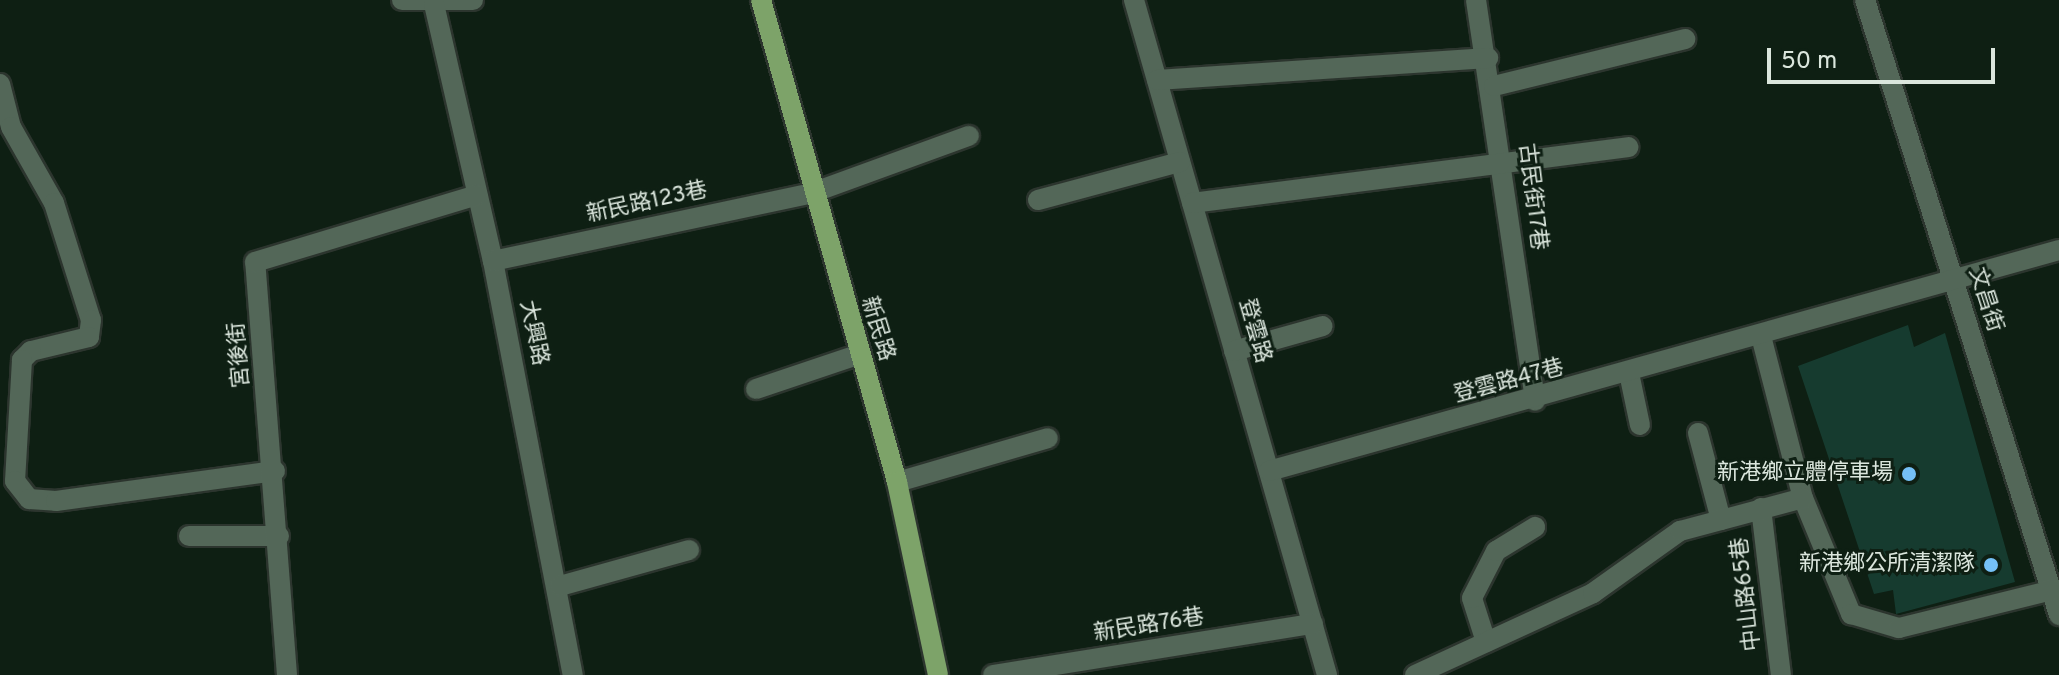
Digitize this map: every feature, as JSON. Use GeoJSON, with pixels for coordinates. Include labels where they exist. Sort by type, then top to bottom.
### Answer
{"type":"FeatureCollection","features":[{"type":"Feature","properties":{"kind":"main road","name":"新民路"},"geometry":{"type":"LineString","coordinates":[[761,0],[812,193],[897,482],[938,675]]}},
{"type":"Feature","properties":{"kind":"street"},"geometry":{"type":"LineString","coordinates":[[402,0],[434,4],[473,0]]}},
{"type":"Feature","properties":{"kind":"street","name":"登雲路"},"geometry":{"type":"LineString","coordinates":[[1134,0],[1327,675]]}},
{"type":"Feature","properties":{"kind":"street","name":"古民街17巷"},"geometry":{"type":"LineString","coordinates":[[1476,0],[1494,86],[1535,401]]}},
{"type":"Feature","properties":{"kind":"street","name":"文昌街"},"geometry":{"type":"LineString","coordinates":[[1865,0],[2059,615]]}},
{"type":"Feature","properties":{"kind":"street","name":"大興路"},"geometry":{"type":"LineString","coordinates":[[434,4],[493,261],[560,586],[573,675]]}},
{"type":"Feature","properties":{"kind":"street"},"geometry":{"type":"LineString","coordinates":[[1494,86],[1685,39]]}},
{"type":"Feature","properties":{"kind":"street"},"geometry":{"type":"LineString","coordinates":[[1157,80],[1488,58]]}},
{"type":"Feature","properties":{"kind":"street"},"geometry":{"type":"LineString","coordinates":[[0,84],[11,127],[54,203],[91,320],[89,337],[31,351],[22,360],[15,481],[29,499],[56,501],[275,471]]}},
{"type":"Feature","properties":{"kind":"street","name":"新民路123巷"},"geometry":{"type":"LineString","coordinates":[[493,261],[812,193],[969,136]]}},
{"type":"Feature","properties":{"kind":"street"},"geometry":{"type":"LineString","coordinates":[[1192,203],[1503,166],[1628,147]]}},
{"type":"Feature","properties":{"kind":"street"},"geometry":{"type":"LineString","coordinates":[[1038,200],[1180,162]]}},
{"type":"Feature","properties":{"kind":"street","name":"宮後街"},"geometry":{"type":"LineString","coordinates":[[287,675],[275,471],[255,262],[477,195]]}},
{"type":"Feature","properties":{"kind":"street","name":"登雲路47巷"},"geometry":{"type":"LineString","coordinates":[[1269,471],[1535,401],[2059,250]]}},
{"type":"Feature","properties":{"kind":"street"},"geometry":{"type":"LineString","coordinates":[[1234,351],[1323,326]]}},
{"type":"Feature","properties":{"kind":"street"},"geometry":{"type":"LineString","coordinates":[[1761,336],[1803,498],[1851,614],[1874,626],[1899,628],[2052,590]]}},
{"type":"Feature","properties":{"kind":"street"},"geometry":{"type":"LineString","coordinates":[[756,389],[860,354]]}},
{"type":"Feature","properties":{"kind":"street"},"geometry":{"type":"LineString","coordinates":[[1629,373],[1640,425]]}},
{"type":"Feature","properties":{"kind":"street"},"geometry":{"type":"LineString","coordinates":[[1698,433],[1721,520]]}},
{"type":"Feature","properties":{"kind":"street"},"geometry":{"type":"LineString","coordinates":[[897,482],[1048,438]]}},
{"type":"Feature","properties":{"kind":"street"},"geometry":{"type":"LineString","coordinates":[[1415,675],[1593,593],[1680,531],[1803,498]]}},
{"type":"Feature","properties":{"kind":"street","name":"中山路65巷"},"geometry":{"type":"LineString","coordinates":[[1761,508],[1781,675]]}},
{"type":"Feature","properties":{"kind":"street"},"geometry":{"type":"LineString","coordinates":[[1486,642],[1472,598],[1496,551],[1535,527]]}},
{"type":"Feature","properties":{"kind":"street"},"geometry":{"type":"LineString","coordinates":[[189,536],[279,536]]}},
{"type":"Feature","properties":{"kind":"street"},"geometry":{"type":"LineString","coordinates":[[560,586],[689,550]]}},
{"type":"Feature","properties":{"kind":"street","name":"新民路76巷"},"geometry":{"type":"LineString","coordinates":[[993,675],[1313,624]]}},
{"type":"Feature","properties":{"kind":"building","name":"新港鄉立體停車場"},"geometry":{"type":"Polygon","coordinates":[[[1908,325],[1914,347],[1945,333],[2015,582],[1896,614],[1893,590],[1874,594],[1798,366],[1908,325]]]}},
{"type":"Feature","properties":{"kind":"place","name":"新港鄉立體停車場"},"geometry":{"type":"Point","coordinates":[1909,474]}},
{"type":"Feature","properties":{"kind":"place","name":"新港鄉公所清潔隊"},"geometry":{"type":"Point","coordinates":[1991,565]}}]}
